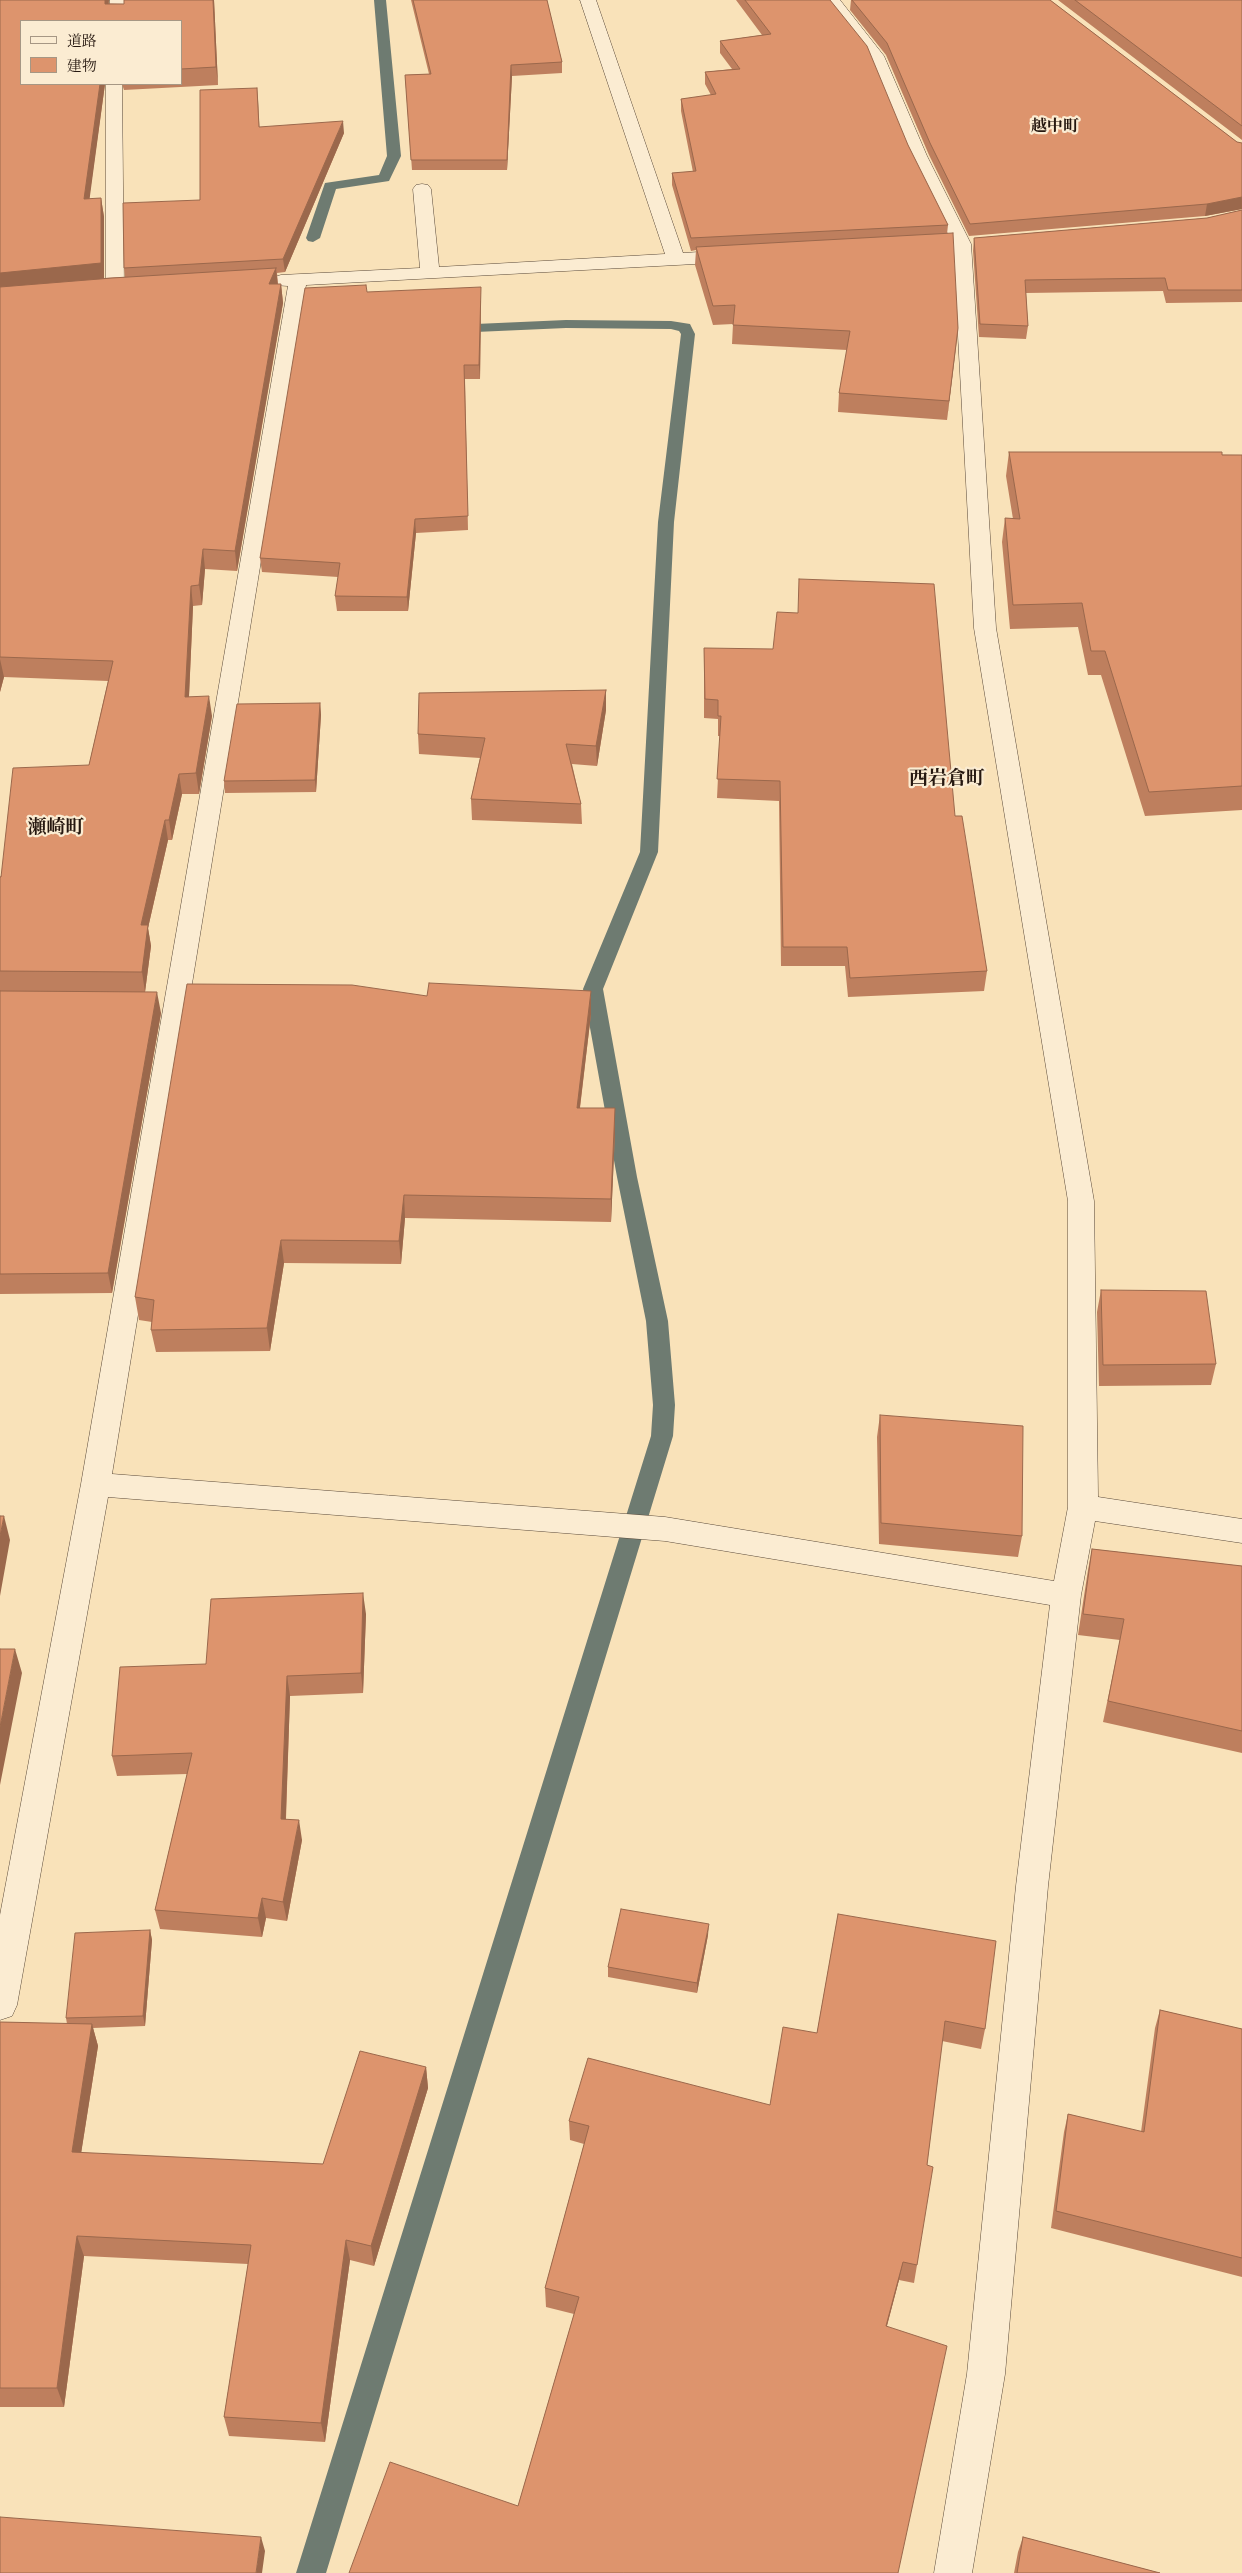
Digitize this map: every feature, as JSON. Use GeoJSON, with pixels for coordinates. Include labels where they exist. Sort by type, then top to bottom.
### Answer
{"type":"FeatureCollection","features":[{"type":"Feature","properties":{"kind":"street"},"geometry":{"type":"LineString","coordinates":[[117,20],[118,0]]}},
{"type":"Feature","properties":{"kind":"street"},"geometry":{"type":"LineString","coordinates":[[594,2],[676,259]]}},
{"type":"Feature","properties":{"kind":"street"},"geometry":{"type":"LineString","coordinates":[[840,5],[876,56],[918,156],[962,244],[985,628],[1081,1201],[1083,1507],[1066,1595],[1032,1886],[986,2374],[953,2573]]}},
{"type":"Feature","properties":{"kind":"street"},"geometry":{"type":"LineString","coordinates":[[114,85],[115,289]]}},
{"type":"Feature","properties":{"kind":"street"},"geometry":{"type":"LineString","coordinates":[[422,189],[430,272]]}},
{"type":"Feature","properties":{"kind":"street"},"geometry":{"type":"LineString","coordinates":[[259,282],[745,255]]}},
{"type":"Feature","properties":{"kind":"street"},"geometry":{"type":"LineString","coordinates":[[0,2005],[96,1484],[168,1003],[298,280]]}},
{"type":"Feature","properties":{"kind":"street"},"geometry":{"type":"LineString","coordinates":[[96,291],[134,288]]}},
{"type":"Feature","properties":{"kind":"street"},"geometry":{"type":"LineString","coordinates":[[96,1484],[665,1529],[1066,1595]]}},
{"type":"Feature","properties":{"kind":"street"},"geometry":{"type":"LineString","coordinates":[[1083,1507],[1242,1532]]}},
{"type":"Feature","properties":{"kind":"building"},"geometry":{"type":"Polygon","coordinates":[[[0,0],[105,0],[105,4],[124,4],[124,0],[213,0],[216,67],[182,69],[182,20],[20,20],[20,85],[100,85],[84,199],[101,198],[101,263],[0,273],[0,0]]]}},
{"type":"Feature","properties":{"kind":"building"},"geometry":{"type":"Polygon","coordinates":[[[413,0],[547,0],[562,62],[511,65],[507,160],[411,160],[405,75],[431,74],[413,0]]]}},
{"type":"Feature","properties":{"kind":"building"},"geometry":{"type":"Polygon","coordinates":[[[745,0],[830,0],[867,46],[908,145],[948,225],[691,238],[672,173],[696,171],[681,99],[716,94],[705,72],[740,69],[720,41],[771,34],[745,0]]]}},
{"type":"Feature","properties":{"kind":"building"},"geometry":{"type":"Polygon","coordinates":[[[852,0],[1050,0],[1237,142],[1242,143],[1242,197],[1207,204],[970,224],[930,143],[887,43],[852,0]]]}},
{"type":"Feature","properties":{"kind":"building"},"geometry":{"type":"Polygon","coordinates":[[[1075,0],[1242,0],[1242,126],[1075,0]]]}},
{"type":"Feature","properties":{"kind":"building"},"geometry":{"type":"Polygon","coordinates":[[[257,88],[259,127],[343,121],[283,259],[124,268],[123,203],[200,200],[200,90],[257,88]]]}},
{"type":"Feature","properties":{"kind":"building"},"geometry":{"type":"Polygon","coordinates":[[[1242,210],[1242,290],[1168,290],[1165,278],[1025,280],[1028,326],[980,324],[974,238],[1207,218],[1242,210]]]}},
{"type":"Feature","properties":{"kind":"building"},"geometry":{"type":"Polygon","coordinates":[[[953,233],[958,328],[949,401],[839,393],[850,331],[733,325],[735,305],[713,306],[696,247],[953,233]]]}},
{"type":"Feature","properties":{"kind":"building"},"geometry":{"type":"Polygon","coordinates":[[[276,268],[269,284],[281,284],[235,551],[203,549],[199,585],[191,586],[185,697],[209,696],[196,773],[179,774],[169,820],[165,820],[141,925],[148,925],[142,972],[0,971],[0,877],[13,768],[89,765],[113,661],[0,657],[0,287],[276,268]]]}},
{"type":"Feature","properties":{"kind":"building"},"geometry":{"type":"Polygon","coordinates":[[[366,285],[367,292],[481,287],[479,365],[464,365],[468,516],[415,519],[407,597],[335,596],[340,563],[260,558],[305,288],[366,285]]]}},
{"type":"Feature","properties":{"kind":"building"},"geometry":{"type":"Polygon","coordinates":[[[1009,452],[1222,452],[1222,455],[1242,455],[1242,786],[1149,792],[1105,651],[1091,651],[1082,603],[1013,605],[1005,518],[1020,519],[1009,452]]]}},
{"type":"Feature","properties":{"kind":"building"},"geometry":{"type":"Polygon","coordinates":[[[799,579],[934,584],[955,816],[962,816],[987,971],[850,978],[847,947],[783,947],[780,781],[717,779],[721,716],[718,716],[718,700],[705,699],[704,648],[773,649],[777,612],[798,613],[799,579]]]}},
{"type":"Feature","properties":{"kind":"building"},"geometry":{"type":"Polygon","coordinates":[[[606,690],[596,746],[566,744],[581,804],[471,799],[485,738],[418,734],[419,693],[606,690]]]}},
{"type":"Feature","properties":{"kind":"building"},"geometry":{"type":"Polygon","coordinates":[[[320,703],[315,780],[224,781],[237,704],[320,703]]]}},
{"type":"Feature","properties":{"kind":"building"},"geometry":{"type":"Polygon","coordinates":[[[429,983],[591,991],[577,1108],[615,1108],[611,1199],[404,1195],[399,1241],[281,1240],[267,1328],[151,1330],[154,1300],[135,1297],[187,984],[352,985],[427,996],[429,983]]]}},
{"type":"Feature","properties":{"kind":"building"},"geometry":{"type":"Polygon","coordinates":[[[0,991],[157,992],[108,1273],[0,1274],[0,991]]]}},
{"type":"Feature","properties":{"kind":"building"},"geometry":{"type":"Polygon","coordinates":[[[1101,1290],[1206,1291],[1216,1364],[1103,1365],[1101,1290]]]}},
{"type":"Feature","properties":{"kind":"building"},"geometry":{"type":"Polygon","coordinates":[[[880,1415],[1023,1426],[1022,1536],[881,1523],[880,1415]]]}},
{"type":"Feature","properties":{"kind":"building"},"geometry":{"type":"Polygon","coordinates":[[[0,1516],[4,1516],[0,1536],[0,1516]]]}},
{"type":"Feature","properties":{"kind":"building"},"geometry":{"type":"Polygon","coordinates":[[[1092,1549],[1242,1566],[1242,1731],[1108,1701],[1124,1619],[1083,1614],[1092,1549]]]}},
{"type":"Feature","properties":{"kind":"building"},"geometry":{"type":"Polygon","coordinates":[[[363,1593],[361,1673],[287,1676],[281,1819],[299,1820],[283,1902],[262,1898],[258,1918],[155,1910],[192,1753],[112,1756],[120,1667],[206,1664],[211,1599],[363,1593]]]}},
{"type":"Feature","properties":{"kind":"building"},"geometry":{"type":"Polygon","coordinates":[[[0,1649],[15,1649],[0,1727],[0,1649]]]}},
{"type":"Feature","properties":{"kind":"building"},"geometry":{"type":"Polygon","coordinates":[[[621,1909],[709,1924],[697,1983],[608,1967],[621,1909]]]}},
{"type":"Feature","properties":{"kind":"building"},"geometry":{"type":"Polygon","coordinates":[[[838,1914],[996,1941],[985,2029],[945,2021],[927,2165],[933,2167],[917,2265],[903,2262],[886,2326],[947,2346],[898,2573],[349,2573],[390,2462],[518,2506],[579,2297],[545,2288],[589,2126],[569,2121],[588,2058],[770,2105],[783,2027],[817,2033],[838,1914]]]}},
{"type":"Feature","properties":{"kind":"building"},"geometry":{"type":"Polygon","coordinates":[[[150,1930],[143,2016],[66,2018],[75,1933],[150,1930]]]}},
{"type":"Feature","properties":{"kind":"building"},"geometry":{"type":"Polygon","coordinates":[[[1160,2010],[1242,2029],[1242,2258],[1056,2211],[1068,2114],[1144,2132],[1160,2010]]]}},
{"type":"Feature","properties":{"kind":"building"},"geometry":{"type":"Polygon","coordinates":[[[0,2022],[92,2024],[72,2152],[323,2164],[360,2051],[426,2067],[371,2246],[346,2240],[321,2423],[224,2417],[251,2245],[77,2236],[57,2388],[0,2388],[0,2022]]]}},
{"type":"Feature","properties":{"kind":"building"},"geometry":{"type":"Polygon","coordinates":[[[0,2517],[261,2537],[256,2573],[0,2573],[0,2517]]]}},
{"type":"Feature","properties":{"kind":"building"},"geometry":{"type":"Polygon","coordinates":[[[1023,2537],[1160,2573],[1017,2573],[1023,2537]]]}},
{"type":"Feature","properties":{"kind":"waterway"},"geometry":{"type":"LineString","coordinates":[[313,238],[330,186],[384,178],[394,156],[380,0]]}},
{"type":"Feature","properties":{"kind":"waterway"},"geometry":{"type":"LineString","coordinates":[[311,2573],[662,1436],[664,1405],[657,1321],[627,1177],[593,989],[649,852],[666,522],[688,334],[685,327],[671,325],[566,324],[453,329]]}},
{"type":"Feature","properties":{"kind":"district","name":"越中町"},"geometry":{"type":"Point","coordinates":[1055,127]}},
{"type":"Feature","properties":{"kind":"district","name":"西岩倉町"},"geometry":{"type":"Point","coordinates":[947,780]}},
{"type":"Feature","properties":{"kind":"district","name":"瀬崎町"},"geometry":{"type":"Point","coordinates":[56,829]}}]}
